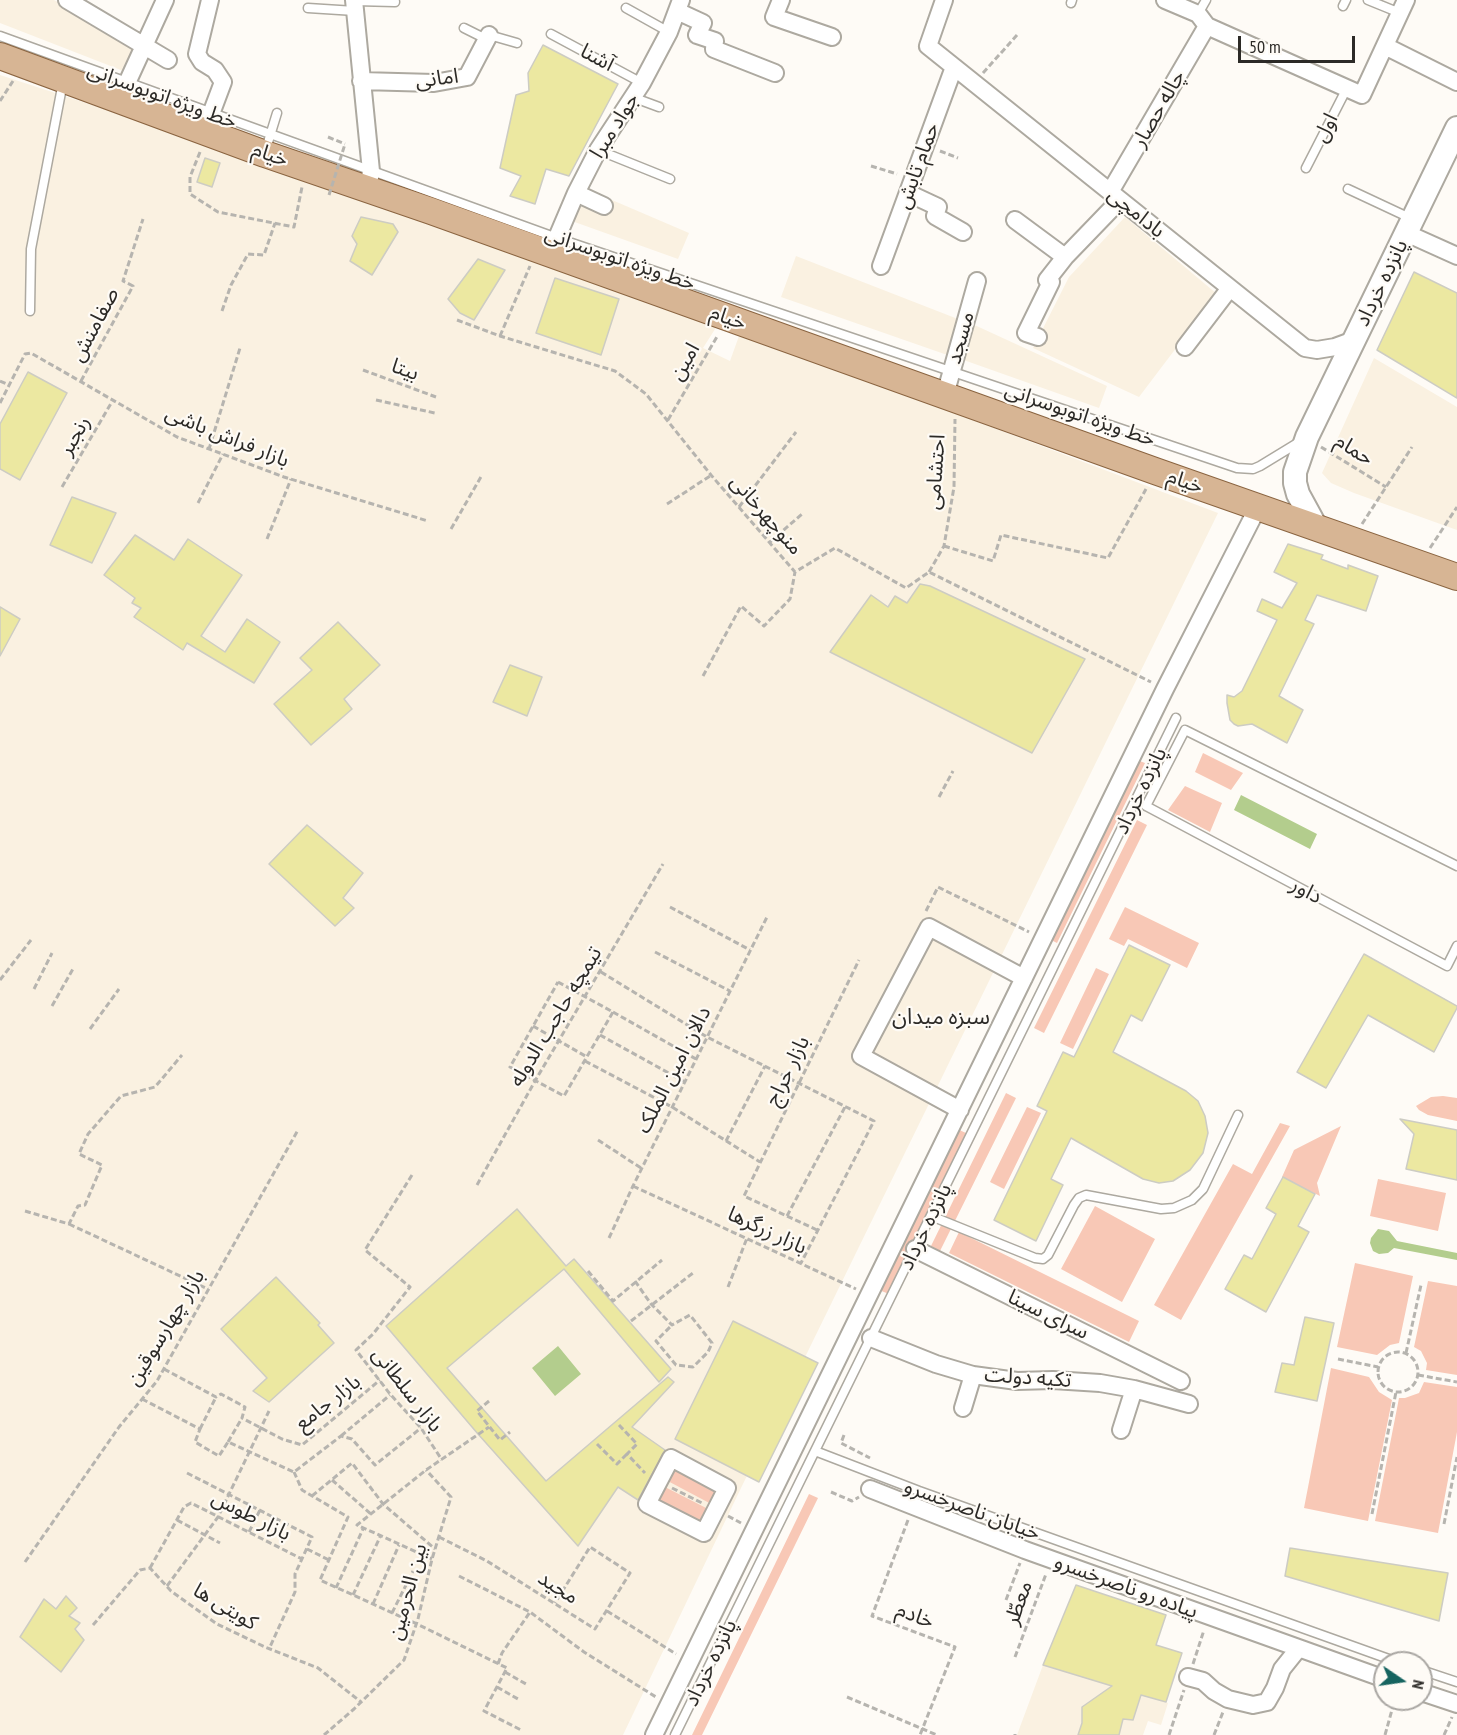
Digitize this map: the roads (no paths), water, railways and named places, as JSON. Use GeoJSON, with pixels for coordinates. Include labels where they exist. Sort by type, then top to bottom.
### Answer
{"type":"FeatureCollection","features":[{"type":"Feature","properties":{"kind":"main road","name":"خیام"},"geometry":{"type":"LineString","coordinates":[[0,56],[64,79],[122,91],[207,126],[267,144],[307,168],[369,180],[728,318],[1457,577]]}},
{"type":"Feature","properties":{"kind":"main road","name":"پانزده خرداد"},"geometry":{"type":"LineString","coordinates":[[1316,527],[1298,494],[1295,483],[1295,472],[1307,437],[1457,128]]}},
{"type":"Feature","properties":{"kind":"street"},"geometry":{"type":"LineString","coordinates":[[67,0],[168,60]]}},
{"type":"Feature","properties":{"kind":"street"},"geometry":{"type":"LineString","coordinates":[[122,91],[165,0]]}},
{"type":"Feature","properties":{"kind":"street"},"geometry":{"type":"LineString","coordinates":[[207,126],[222,82],[215,70],[201,62],[198,54],[210,0]]}},
{"type":"Feature","properties":{"kind":"street"},"geometry":{"type":"LineString","coordinates":[[781,0],[774,17],[832,37]]}},
{"type":"Feature","properties":{"kind":"street","name":"بادامچی"},"geometry":{"type":"LineString","coordinates":[[944,0],[928,46],[1305,348],[1317,350],[1335,348],[1354,340]]}},
{"type":"Feature","properties":{"kind":"street"},"geometry":{"type":"LineString","coordinates":[[1165,0],[1204,13],[1362,95],[1403,6]]}},
{"type":"Feature","properties":{"kind":"street"},"geometry":{"type":"LineString","coordinates":[[355,4],[369,180]]}},
{"type":"Feature","properties":{"kind":"street"},"geometry":{"type":"LineString","coordinates":[[679,6],[703,23],[697,35],[715,41],[714,49],[775,73]]}},
{"type":"Feature","properties":{"kind":"street","name":"جواد مبرا"},"geometry":{"type":"LineString","coordinates":[[548,247],[598,150],[642,83],[669,32],[679,6]]}},
{"type":"Feature","properties":{"kind":"street","name":"چاله حصار"},"geometry":{"type":"LineString","coordinates":[[1032,335],[1051,282],[1047,280],[1064,266],[1115,196],[1204,13]]}},
{"type":"Feature","properties":{"kind":"street","name":"امانی"},"geometry":{"type":"LineString","coordinates":[[361,81],[434,83],[467,77],[487,37]]}},
{"type":"Feature","properties":{"kind":"street"},"geometry":{"type":"LineString","coordinates":[[1384,46],[1457,82]]}},
{"type":"Feature","properties":{"kind":"street","name":"حمام تابش"},"geometry":{"type":"LineString","coordinates":[[881,266],[954,67]]}},
{"type":"Feature","properties":{"kind":"street"},"geometry":{"type":"LineString","coordinates":[[910,186],[938,207],[935,216],[963,232]]}},
{"type":"Feature","properties":{"kind":"street"},"geometry":{"type":"LineString","coordinates":[[576,193],[604,206]]}},
{"type":"Feature","properties":{"kind":"street"},"geometry":{"type":"LineString","coordinates":[[1015,220],[1064,266]]}},
{"type":"Feature","properties":{"kind":"street"},"geometry":{"type":"LineString","coordinates":[[1409,226],[1457,256]]}},
{"type":"Feature","properties":{"kind":"street","name":"مسجد"},"geometry":{"type":"LineString","coordinates":[[950,398],[952,371],[977,281]]}},
{"type":"Feature","properties":{"kind":"street"},"geometry":{"type":"LineString","coordinates":[[1185,347],[1230,288]]}},
{"type":"Feature","properties":{"kind":"street"},"geometry":{"type":"LineString","coordinates":[[654,1735],[1043,939],[1258,507]]}},
{"type":"Feature","properties":{"kind":"street"},"geometry":{"type":"LineString","coordinates":[[960,1110],[861,1056],[929,927],[1024,978]]}},
{"type":"Feature","properties":{"kind":"street","name":"سرای سینا"},"geometry":{"type":"LineString","coordinates":[[915,1249],[1181,1381]]}},
{"type":"Feature","properties":{"kind":"street","name":"تکیه دولت"},"geometry":{"type":"LineString","coordinates":[[871,1338],[936,1364],[973,1375],[1017,1381],[1053,1380],[1100,1383],[1134,1389],[1189,1404]]}},
{"type":"Feature","properties":{"kind":"street"},"geometry":{"type":"LineString","coordinates":[[963,1408],[973,1375]]}},
{"type":"Feature","properties":{"kind":"street"},"geometry":{"type":"LineString","coordinates":[[1121,1430],[1134,1389]]}},
{"type":"Feature","properties":{"kind":"street"},"geometry":{"type":"LineString","coordinates":[[671,1458],[727,1488],[716,1510],[704,1533],[647,1504],[671,1458]]}},
{"type":"Feature","properties":{"kind":"street","name":"پیاده رو ناصرخسرو"},"geometry":{"type":"LineString","coordinates":[[870,1489],[1051,1560],[1373,1675]]}},
{"type":"Feature","properties":{"kind":"street"},"geometry":{"type":"LineString","coordinates":[[1188,1677],[1203,1681],[1228,1699],[1253,1705],[1267,1702],[1282,1669],[1298,1649]]}},
{"type":"Feature","properties":{"kind":"street"},"geometry":{"type":"LineString","coordinates":[[1433,1696],[1457,1704]]}},
{"type":"Feature","properties":{"kind":"lane"},"geometry":{"type":"LineString","coordinates":[[1368,0],[1403,6]]}},
{"type":"Feature","properties":{"kind":"lane"},"geometry":{"type":"LineString","coordinates":[[308,8],[395,2]]}},
{"type":"Feature","properties":{"kind":"lane"},"geometry":{"type":"LineString","coordinates":[[626,8],[669,32]]}},
{"type":"Feature","properties":{"kind":"lane"},"geometry":{"type":"LineString","coordinates":[[464,27],[487,37],[517,43]]}},
{"type":"Feature","properties":{"kind":"lane","name":"آشنا"},"geometry":{"type":"LineString","coordinates":[[551,34],[642,83]]}},
{"type":"Feature","properties":{"kind":"lane","name":"خط ویژه اتوبوسرانی"},"geometry":{"type":"LineString","coordinates":[[0,36],[122,91]]}},
{"type":"Feature","properties":{"kind":"lane"},"geometry":{"type":"LineString","coordinates":[[30,311],[31,249],[64,79]]}},
{"type":"Feature","properties":{"kind":"lane","name":"اول"},"geometry":{"type":"LineString","coordinates":[[1306,168],[1347,88]]}},
{"type":"Feature","properties":{"kind":"lane"},"geometry":{"type":"LineString","coordinates":[[632,97],[660,107]]}},
{"type":"Feature","properties":{"kind":"lane"},"geometry":{"type":"LineString","coordinates":[[277,113],[267,144],[369,180]]}},
{"type":"Feature","properties":{"kind":"lane"},"geometry":{"type":"LineString","coordinates":[[598,150],[670,179]]}},
{"type":"Feature","properties":{"kind":"lane"},"geometry":{"type":"LineString","coordinates":[[1348,189],[1409,226]]}},
{"type":"Feature","properties":{"kind":"lane","name":"خط ویژه اتوبوسرانی"},"geometry":{"type":"LineString","coordinates":[[548,247],[952,371],[1245,469],[1260,466],[1307,437]]}},
{"type":"Feature","properties":{"kind":"lane","name":"پانزده خرداد"},"geometry":{"type":"LineString","coordinates":[[675,1735],[1176,718]]}},
{"type":"Feature","properties":{"kind":"lane","name":"پانزده خرداد"},"geometry":{"type":"LineString","coordinates":[[1146,806],[1185,730],[1457,866]]}},
{"type":"Feature","properties":{"kind":"lane"},"geometry":{"type":"LineString","coordinates":[[1132,808],[1146,806]]}},
{"type":"Feature","properties":{"kind":"lane","name":"داور"},"geometry":{"type":"LineString","coordinates":[[1146,806],[1447,966],[1457,946]]}},
{"type":"Feature","properties":{"kind":"lane"},"geometry":{"type":"LineString","coordinates":[[931,1216],[1035,1258],[1043,1259],[1048,1255],[1074,1205],[1079,1198],[1086,1195],[1161,1209],[1174,1208],[1192,1200],[1203,1189],[1238,1115]]}},
{"type":"Feature","properties":{"kind":"lane","name":"خیابان ناصرخسرو"},"geometry":{"type":"LineString","coordinates":[[815,1451],[919,1491],[1373,1653]]}},
{"type":"Feature","properties":{"kind":"lane"},"geometry":{"type":"LineString","coordinates":[[1433,1674],[1457,1682]]}},
{"type":"Feature","properties":{"kind":"district","name":"سبزه میدان"},"geometry":{"type":"Point","coordinates":[941,1018]}}]}
